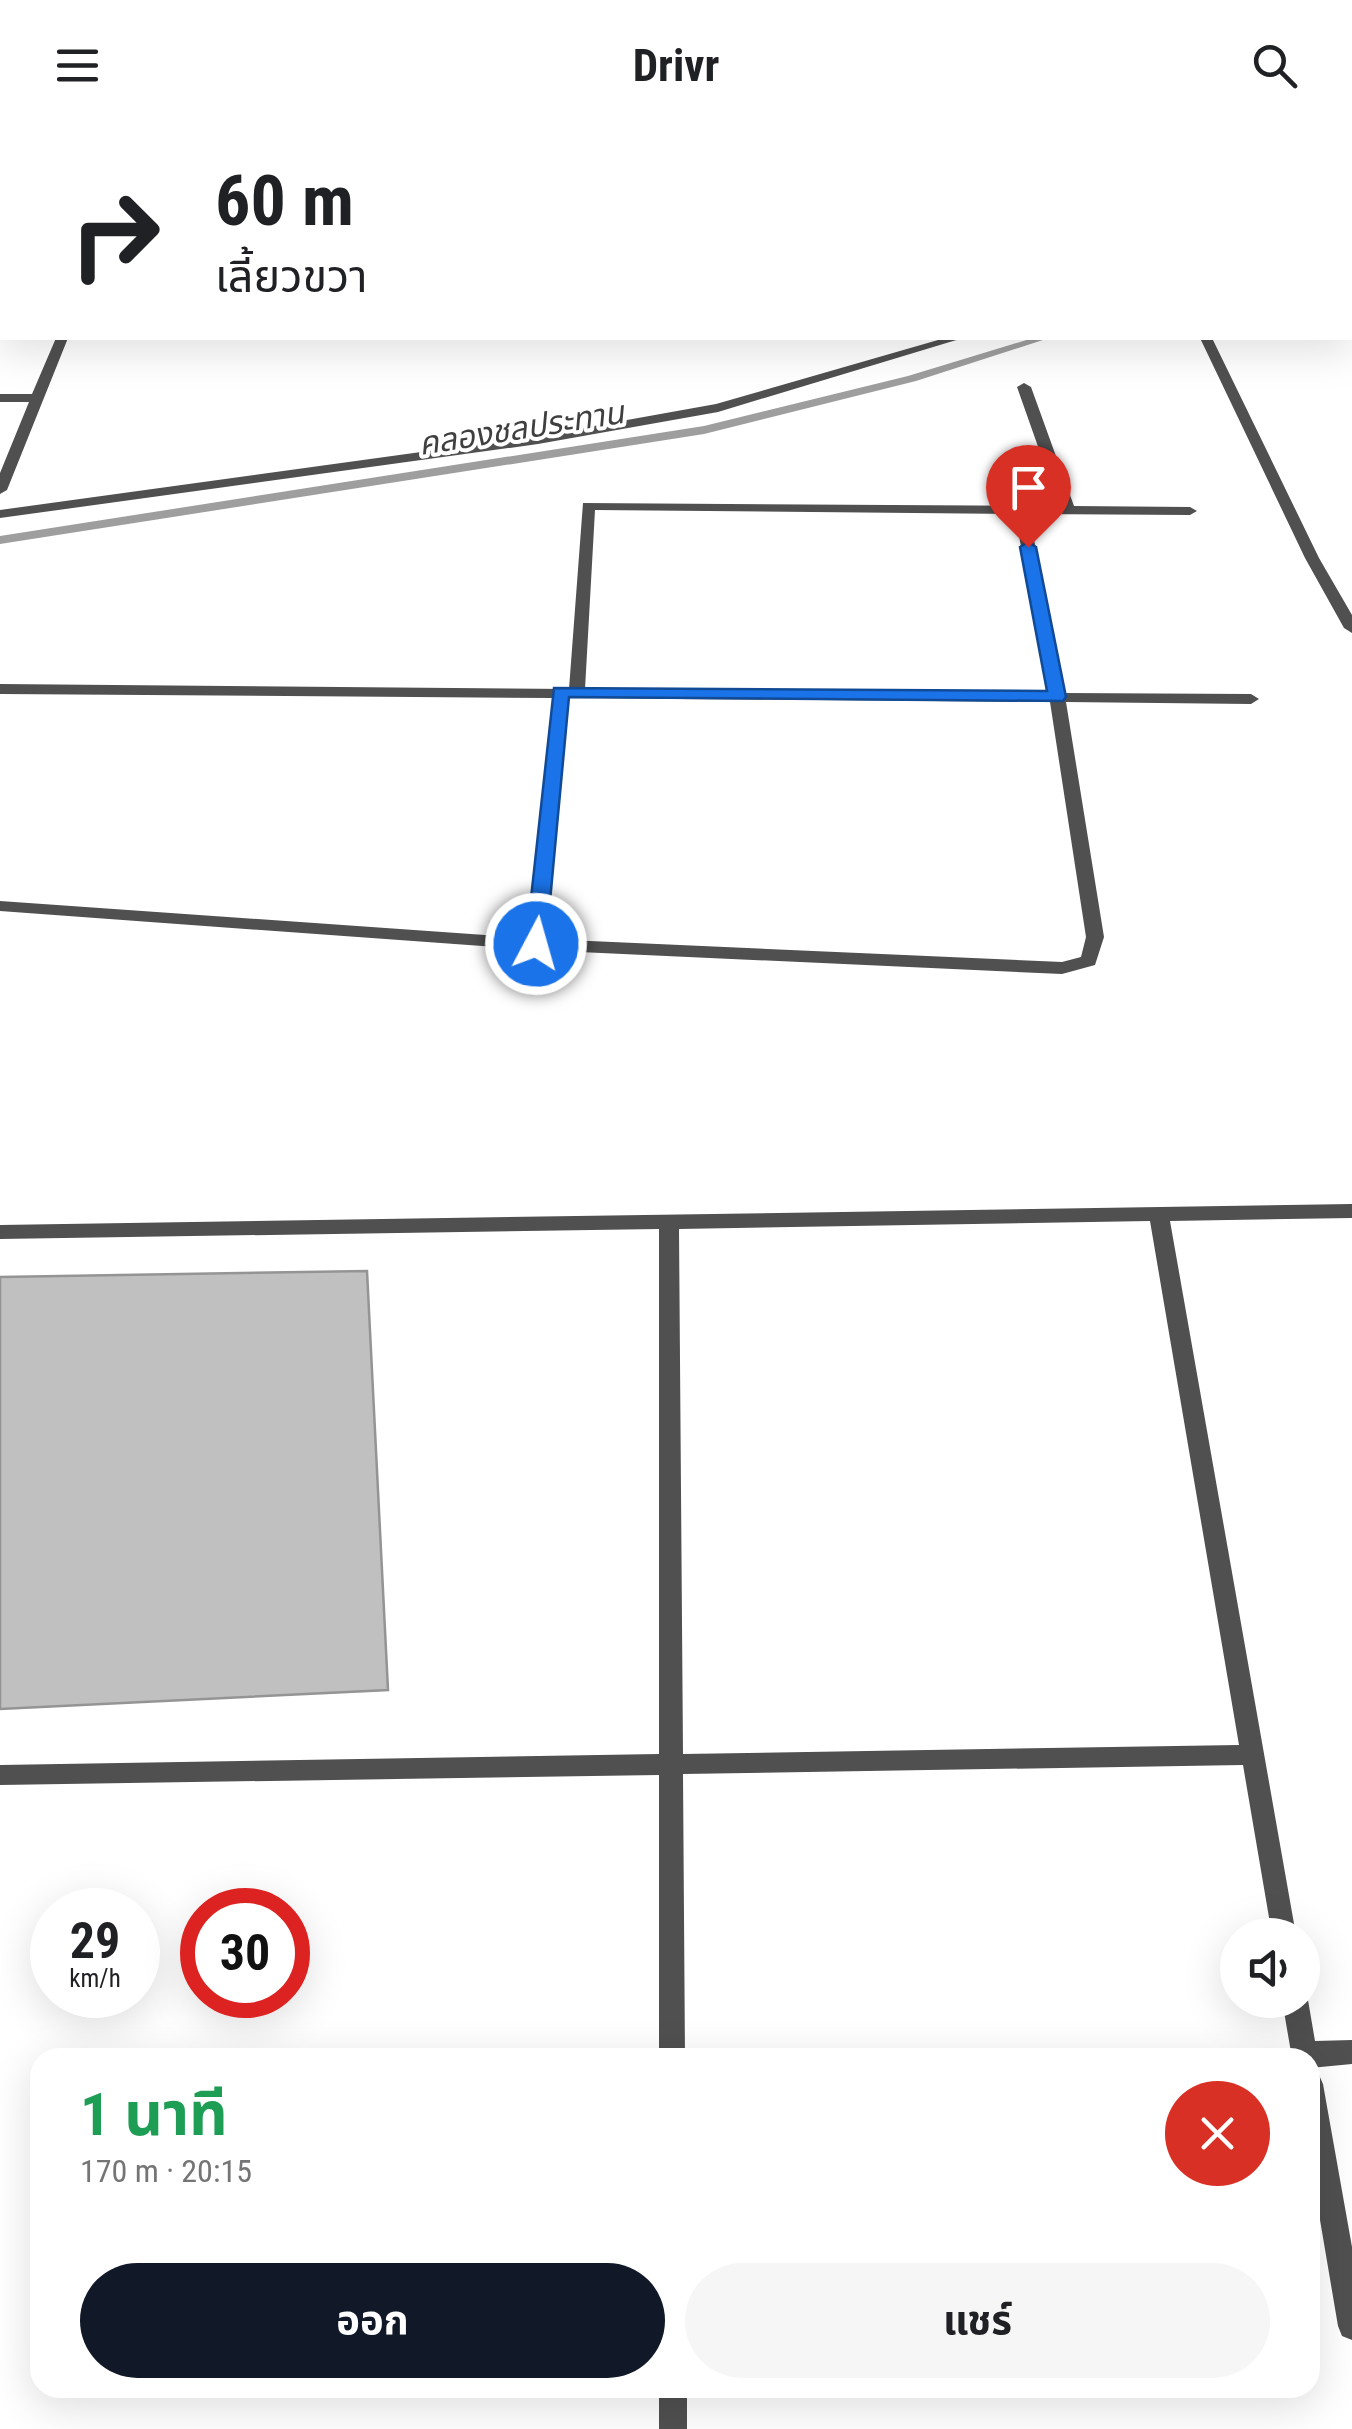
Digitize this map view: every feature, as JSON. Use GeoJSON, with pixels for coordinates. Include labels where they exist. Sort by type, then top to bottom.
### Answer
{"type":"FeatureCollection","features":[{"type":"Feature","properties":{"kind":"street"},"geometry":{"type":"LineString","coordinates":[[0,490],[61,340]]}},
{"type":"Feature","properties":{"kind":"street"},"geometry":{"type":"LineString","coordinates":[[0,514],[538,440],[718,408],[950,340]]}},
{"type":"Feature","properties":{"kind":"street"},"geometry":{"type":"LineString","coordinates":[[1207,340],[1312,558],[1352,628]]}},
{"type":"Feature","properties":{"kind":"street"},"geometry":{"type":"LineString","coordinates":[[1024,387],[1068,510]]}},
{"type":"Feature","properties":{"kind":"street"},"geometry":{"type":"LineString","coordinates":[[0,398],[36,398]]}},
{"type":"Feature","properties":{"kind":"street"},"geometry":{"type":"LineString","coordinates":[[536,944],[569,692],[588,506],[1190,511]]}},
{"type":"Feature","properties":{"kind":"street"},"geometry":{"type":"LineString","coordinates":[[0,906],[536,944],[1062,968],[1089,960],[1095,937],[1057,697],[1021,510]]}},
{"type":"Feature","properties":{"kind":"street"},"geometry":{"type":"LineString","coordinates":[[0,690],[1250,699]]}},
{"type":"Feature","properties":{"kind":"street"},"geometry":{"type":"LineString","coordinates":[[0,1232],[1352,1211]]}},
{"type":"Feature","properties":{"kind":"street"},"geometry":{"type":"LineString","coordinates":[[1159,1214],[1281,1918]]}},
{"type":"Feature","properties":{"kind":"street"},"geometry":{"type":"LineString","coordinates":[[669,1221],[672,2048]]}},
{"type":"Feature","properties":{"kind":"street"},"geometry":{"type":"LineString","coordinates":[[0,1775],[1253,1755]]}},
{"type":"Feature","properties":{"kind":"street"},"geometry":{"type":"LineString","coordinates":[[1299,2018],[1304,2048]]}},
{"type":"Feature","properties":{"kind":"street"},"geometry":{"type":"LineString","coordinates":[[1320,2055],[1352,2052]]}},
{"type":"Feature","properties":{"kind":"street"},"geometry":{"type":"LineString","coordinates":[[1320,2142],[1352,2326]]}},
{"type":"Feature","properties":{"kind":"street"},"geometry":{"type":"LineString","coordinates":[[673,2398],[673,2429]]}},
{"type":"Feature","properties":{"kind":"building"},"geometry":{"type":"Polygon","coordinates":[[[367,1271],[388,1690],[0,1709],[0,1277],[367,1271]]]}},
{"type":"Feature","properties":{"kind":"waterway","name":"คลองชลประทาน"},"geometry":{"type":"LineString","coordinates":[[0,540],[704,430],[912,379],[1037,340]]}},
{"type":"Feature","properties":{"kind":"route"},"geometry":{"type":"LineString","coordinates":[[536,944],[560,692],[1057,697],[1028,547]]}}]}
